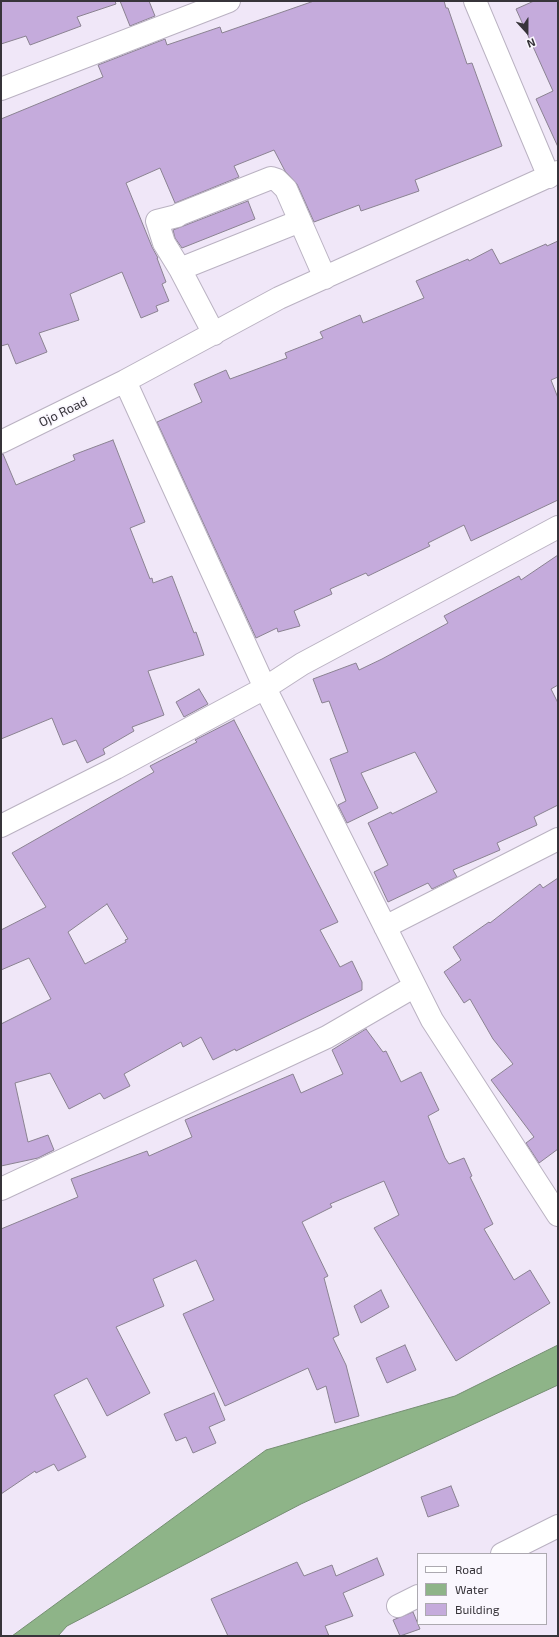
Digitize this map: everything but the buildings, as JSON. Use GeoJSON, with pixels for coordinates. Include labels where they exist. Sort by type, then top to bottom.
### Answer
{"type":"FeatureCollection","features":[{"type":"Feature","properties":{"kind":"street"},"geometry":{"type":"LineString","coordinates":[[1,89],[229,1]]}},
{"type":"Feature","properties":{"kind":"street"},"geometry":{"type":"LineString","coordinates":[[475,1],[554,175]]}},
{"type":"Feature","properties":{"kind":"street","name":"Ojo Road"},"geometry":{"type":"LineString","coordinates":[[1,442],[125,381],[279,298],[554,175]]}},
{"type":"Feature","properties":{"kind":"street"},"geometry":{"type":"LineString","coordinates":[[214,334],[180,269],[164,243],[157,221],[177,216],[271,178],[282,183],[286,189],[325,278]]}},
{"type":"Feature","properties":{"kind":"street"},"geometry":{"type":"LineString","coordinates":[[180,269],[300,221]]}},
{"type":"Feature","properties":{"kind":"street"},"geometry":{"type":"LineString","coordinates":[[125,381],[265,688],[432,1020],[558,1215]]}},
{"type":"Feature","properties":{"kind":"street"},"geometry":{"type":"LineString","coordinates":[[1,826],[116,768],[265,688],[302,664],[558,526]]}},
{"type":"Feature","properties":{"kind":"street"},"geometry":{"type":"LineString","coordinates":[[385,927],[558,839]]}},
{"type":"Feature","properties":{"kind":"street"},"geometry":{"type":"LineString","coordinates":[[1,1189],[327,1037],[415,986]]}},
{"type":"Feature","properties":{"kind":"street"},"geometry":{"type":"LineString","coordinates":[[504,1553],[558,1526]]}},
{"type":"Feature","properties":{"kind":"street"},"geometry":{"type":"LineString","coordinates":[[398,1606],[417,1596]]}},
{"type":"Feature","properties":{"kind":"water"},"geometry":{"type":"Polygon","coordinates":[[[558,1345],[558,1385],[301,1504],[67,1626],[58,1636],[12,1636],[266,1450],[455,1396],[558,1345]]]}}]}
